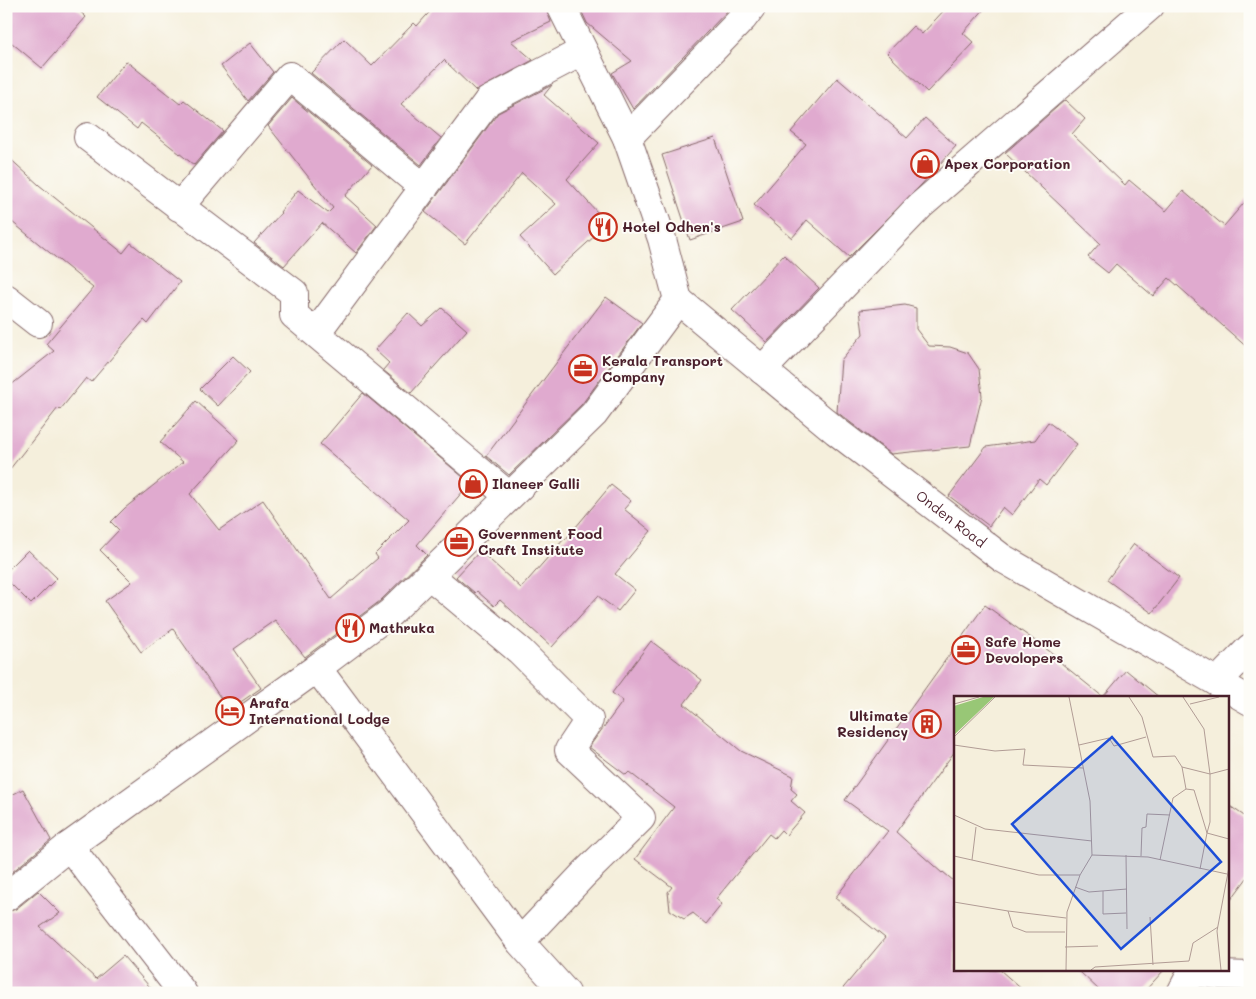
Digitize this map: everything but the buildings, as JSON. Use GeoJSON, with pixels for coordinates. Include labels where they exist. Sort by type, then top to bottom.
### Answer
{"type":"FeatureCollection","features":[{"type":"Feature","properties":{"kind":"street"},"geometry":{"type":"LineString","coordinates":[[6,897],[69,846],[318,668],[390,613],[594,414],[678,300],[662,239],[627,138],[561,6]]}},
{"type":"Feature","properties":{"kind":"street"},"geometry":{"type":"LineString","coordinates":[[627,138],[743,18],[752,6]]}},
{"type":"Feature","properties":{"kind":"street"},"geometry":{"type":"LineString","coordinates":[[762,370],[920,206],[1150,6]]}},
{"type":"Feature","properties":{"kind":"street"},"geometry":{"type":"LineString","coordinates":[[316,333],[488,101],[583,51]]}},
{"type":"Feature","properties":{"kind":"street"},"geometry":{"type":"LineString","coordinates":[[180,207],[290,76],[424,188]]}},
{"type":"Feature","properties":{"kind":"street"},"geometry":{"type":"LineString","coordinates":[[88,137],[294,294],[294,315],[510,496]]}},
{"type":"Feature","properties":{"kind":"street"},"geometry":{"type":"LineString","coordinates":[[6,298],[38,323]]}},
{"type":"Feature","properties":{"kind":"street","name":"Onden Road"},"geometry":{"type":"LineString","coordinates":[[678,300],[836,431],[1002,558],[1250,701]]}},
{"type":"Feature","properties":{"kind":"street"},"geometry":{"type":"LineString","coordinates":[[429,575],[520,652],[589,720],[569,750],[641,818],[584,874],[520,942]]}},
{"type":"Feature","properties":{"kind":"street"},"geometry":{"type":"LineString","coordinates":[[1217,682],[1250,648]]}},
{"type":"Feature","properties":{"kind":"street"},"geometry":{"type":"LineString","coordinates":[[318,668],[520,942],[566,993]]}},
{"type":"Feature","properties":{"kind":"street"},"geometry":{"type":"LineString","coordinates":[[69,846],[183,993]]}},
{"type":"Feature","properties":{"kind":"street"},"geometry":{"type":"LineString","coordinates":[[1181,993],[1192,972],[1250,976]]}},
{"type":"Feature","properties":{"kind":"place","name":"Apex Corporation"},"geometry":{"type":"Point","coordinates":[925,164]}},
{"type":"Feature","properties":{"kind":"place","name":"Hotel Odhen's"},"geometry":{"type":"Point","coordinates":[603,227]}},
{"type":"Feature","properties":{"kind":"place","name":"Kerala Transport Company"},"geometry":{"type":"Point","coordinates":[583,369]}},
{"type":"Feature","properties":{"kind":"place","name":"Ilaneer Galli"},"geometry":{"type":"Point","coordinates":[473,484]}},
{"type":"Feature","properties":{"kind":"place","name":"Government Food Craft Institute"},"geometry":{"type":"Point","coordinates":[459,542]}},
{"type":"Feature","properties":{"kind":"place","name":"Mathruka"},"geometry":{"type":"Point","coordinates":[350,628]}},
{"type":"Feature","properties":{"kind":"place","name":"Safe Home Devolopers"},"geometry":{"type":"Point","coordinates":[966,650]}},
{"type":"Feature","properties":{"kind":"place","name":"Arafa International Lodge"},"geometry":{"type":"Point","coordinates":[230,711]}},
{"type":"Feature","properties":{"kind":"place","name":"Ultimate Residency"},"geometry":{"type":"Point","coordinates":[927,724]}}]}
